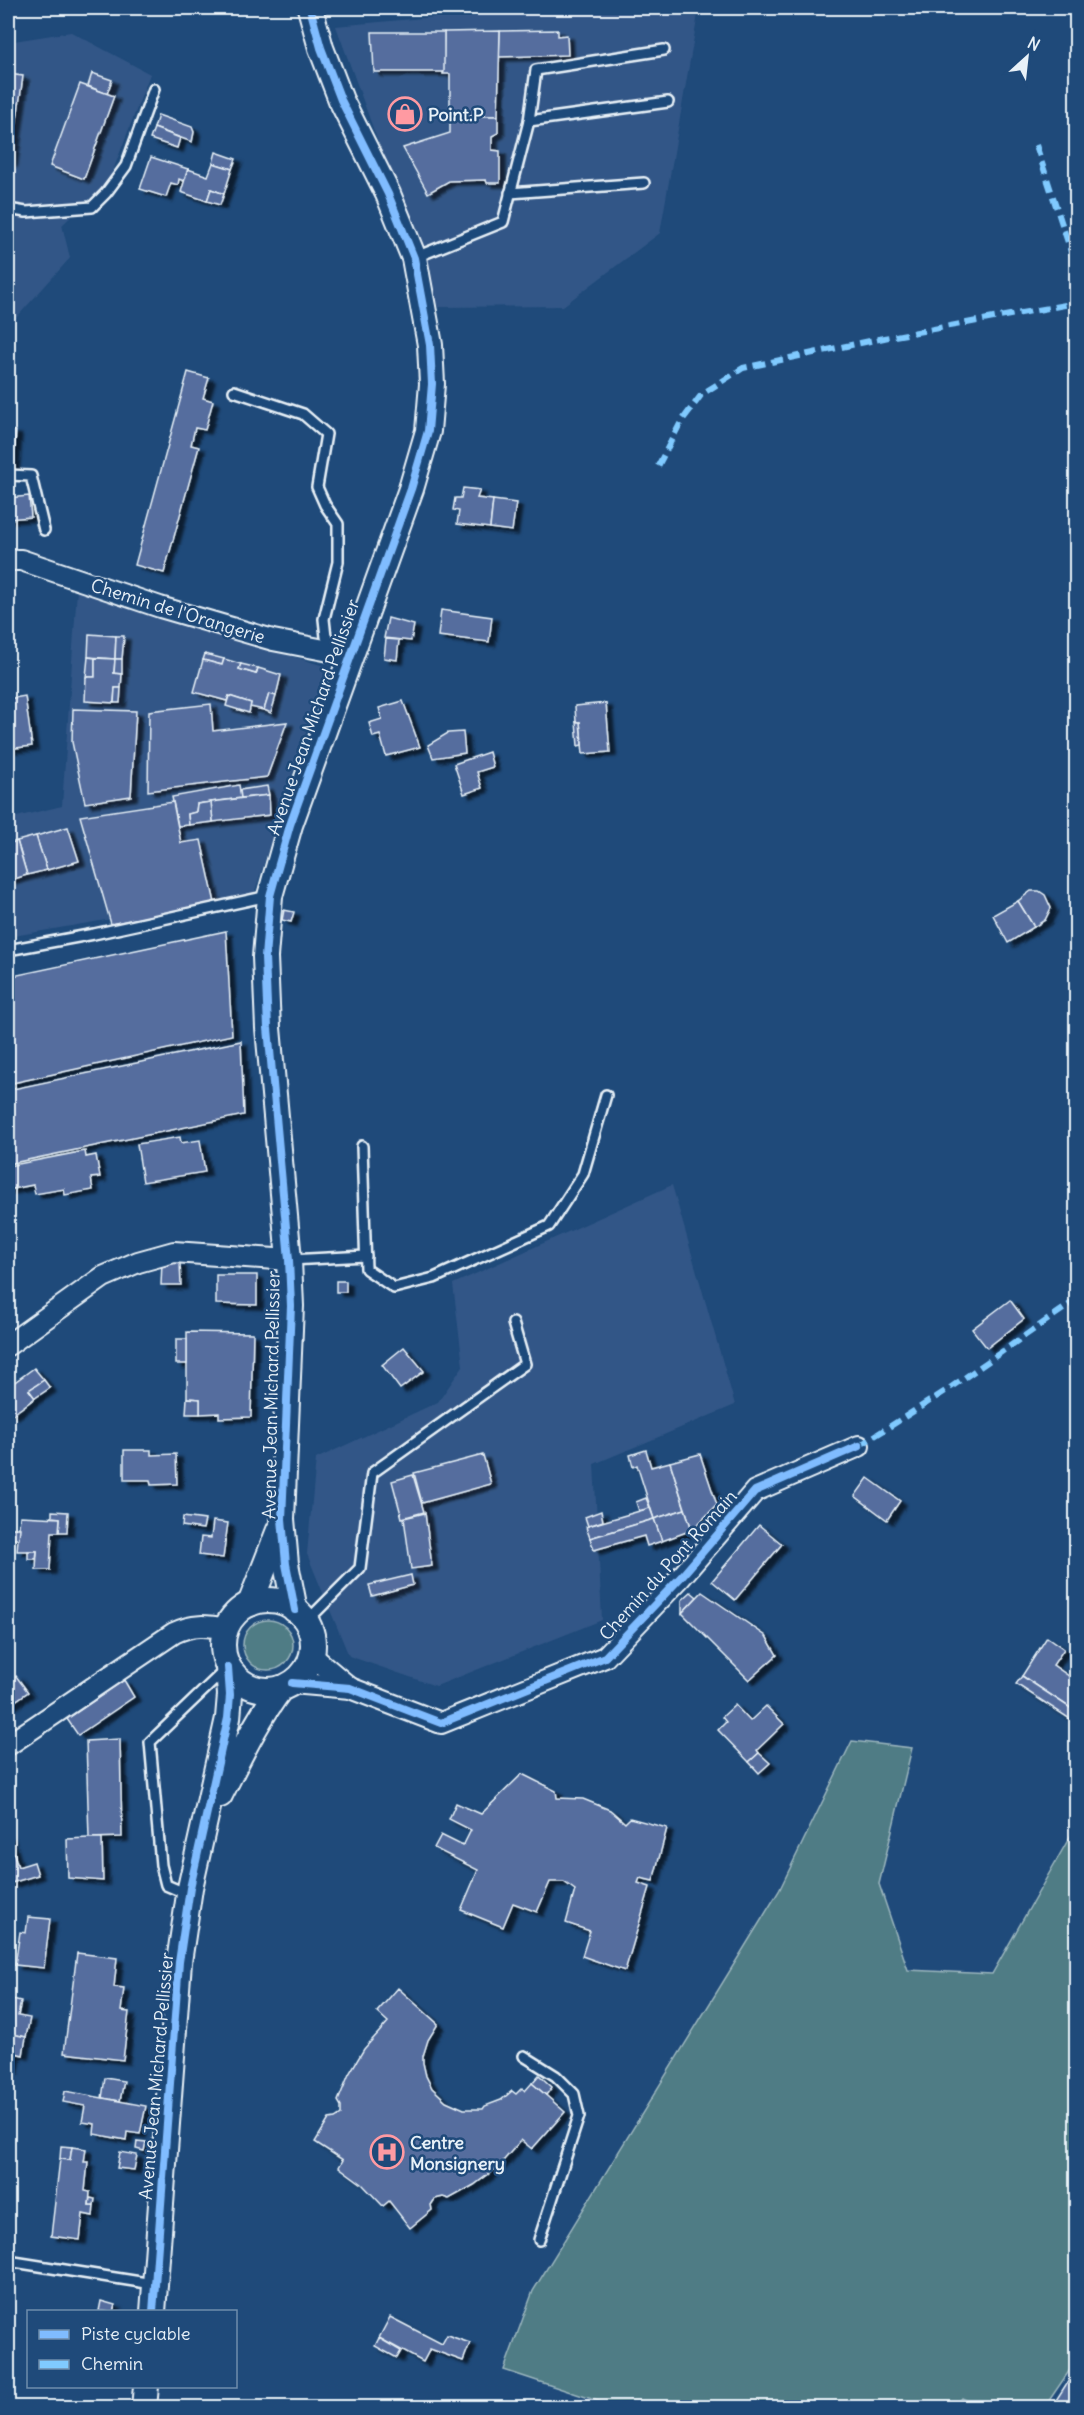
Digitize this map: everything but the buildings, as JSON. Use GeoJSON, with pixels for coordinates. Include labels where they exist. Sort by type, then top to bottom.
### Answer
{"type":"FeatureCollection","features":[{"type":"Feature","properties":{"kind":"street","name":"Avenue Jean Michard Pellissier"},"geometry":{"type":"LineString","coordinates":[[301,1616],[286,1564],[282,1520],[291,1338],[289,1260],[268,1028],[265,957],[270,896],[290,825],[411,489],[428,431],[432,384],[430,345],[414,258],[388,194],[341,100],[321,48],[310,8]]}},
{"type":"Feature","properties":{"kind":"street","name":"Chemin de l'Orangerie"},"geometry":{"type":"LineString","coordinates":[[8,560],[21,560],[160,608],[273,640],[350,655]]}},
{"type":"Feature","properties":{"kind":"street"},"geometry":{"type":"LineString","coordinates":[[8,1345],[103,1277],[138,1262],[174,1252],[289,1260]]}},
{"type":"Feature","properties":{"kind":"street","name":"Chemin du Pont Romain"},"geometry":{"type":"LineString","coordinates":[[312,1656],[350,1688],[441,1723],[605,1657],[681,1577],[755,1491],[859,1446]]}},
{"type":"Feature","properties":{"kind":"street","name":"Avenue Jean Michard Pellissier"},"geometry":{"type":"LineString","coordinates":[[250,1604],[282,1520]]}},
{"type":"Feature","properties":{"kind":"street"},"geometry":{"type":"LineString","coordinates":[[273,1600],[285,1603],[301,1616],[311,1633],[312,1656],[308,1666],[287,1686],[269,1690],[251,1686],[236,1676],[228,1667],[223,1642],[226,1629],[239,1610],[250,1604],[273,1600]]}},
{"type":"Feature","properties":{"kind":"street"},"geometry":{"type":"LineString","coordinates":[[8,1745],[174,1633],[191,1625],[208,1625],[226,1629]]}},
{"type":"Feature","properties":{"kind":"street","name":"Avenue Jean Michard Pellissier"},"geometry":{"type":"LineString","coordinates":[[153,2310],[179,1962],[189,1895],[228,1718],[230,1695],[228,1667]]}},
{"type":"Feature","properties":{"kind":"street","name":"Avenue Jean Michard Pellissier"},"geometry":{"type":"LineString","coordinates":[[205,1827],[252,1731],[266,1707],[287,1686]]}},
{"type":"Feature","properties":{"kind":"street","name":"Chemin du Pont Romain"},"geometry":{"type":"LineString","coordinates":[[287,1686],[350,1688]]}},
{"type":"Feature","properties":{"kind":"street"},"geometry":{"type":"LineString","coordinates":[[144,2408],[146,2388]]}},
{"type":"Feature","properties":{"kind":"lane"},"geometry":{"type":"LineString","coordinates":[[414,258],[503,222],[529,121],[536,70],[664,50]]}},
{"type":"Feature","properties":{"kind":"lane"},"geometry":{"type":"LineString","coordinates":[[8,209],[26,212],[92,207],[106,193],[126,166],[154,89]]}},
{"type":"Feature","properties":{"kind":"lane"},"geometry":{"type":"LineString","coordinates":[[529,121],[668,102]]}},
{"type":"Feature","properties":{"kind":"lane"},"geometry":{"type":"LineString","coordinates":[[510,193],[644,183]]}},
{"type":"Feature","properties":{"kind":"lane"},"geometry":{"type":"LineString","coordinates":[[234,391],[303,414],[326,434],[317,487],[325,506],[338,524],[338,562],[324,619],[326,637],[350,655]]}},
{"type":"Feature","properties":{"kind":"lane"},"geometry":{"type":"LineString","coordinates":[[8,475],[31,476],[44,530]]}},
{"type":"Feature","properties":{"kind":"lane"},"geometry":{"type":"LineString","coordinates":[[8,950],[270,896]]}},
{"type":"Feature","properties":{"kind":"lane"},"geometry":{"type":"LineString","coordinates":[[362,1146],[366,1269],[394,1288],[434,1278],[549,1226],[583,1174],[606,1095]]}},
{"type":"Feature","properties":{"kind":"lane"},"geometry":{"type":"LineString","coordinates":[[289,1260],[366,1256]]}},
{"type":"Feature","properties":{"kind":"lane"},"geometry":{"type":"LineString","coordinates":[[301,1616],[360,1568],[372,1473],[525,1364],[513,1323]]}},
{"type":"Feature","properties":{"kind":"lane"},"geometry":{"type":"LineString","coordinates":[[189,1895],[166,1885],[161,1865],[150,1742],[228,1667]]}},
{"type":"Feature","properties":{"kind":"lane"},"geometry":{"type":"LineString","coordinates":[[524,2056],[556,2076],[574,2094],[579,2116],[539,2240]]}},
{"type":"Feature","properties":{"kind":"lane"},"geometry":{"type":"LineString","coordinates":[[8,2261],[155,2284]]}},
{"type":"Feature","properties":{"kind":"shaded area"},"geometry":{"type":"Polygon","coordinates":[[[533,8],[699,8],[660,233],[563,306],[438,307],[336,26],[533,8]]]}},
{"type":"Feature","properties":{"kind":"shaded area"},"geometry":{"type":"Polygon","coordinates":[[[71,32],[150,74],[109,181],[62,225],[70,258],[8,327],[8,42],[71,32]]]}},
{"type":"Feature","properties":{"kind":"shaded area"},"geometry":{"type":"Polygon","coordinates":[[[77,590],[327,667],[254,894],[8,937],[8,819],[62,806],[77,590]]]}},
{"type":"Feature","properties":{"kind":"shaded area"},"geometry":{"type":"Polygon","coordinates":[[[672,1185],[735,1405],[594,1464],[602,1620],[436,1686],[349,1656],[307,1554],[316,1459],[438,1402],[463,1366],[453,1284],[672,1185]]]}},
{"type":"Feature","properties":{"kind":"green space"},"geometry":{"type":"Polygon","coordinates":[[[263,1620],[273,1620],[286,1627],[293,1640],[293,1650],[286,1663],[273,1670],[263,1670],[254,1666],[247,1659],[243,1650],[243,1640],[247,1631],[254,1624],[263,1620]]]}},
{"type":"Feature","properties":{"kind":"green space"},"geometry":{"type":"Polygon","coordinates":[[[852,1741],[912,1748],[879,1884],[908,1970],[992,1974],[1076,1826],[1076,2361],[1044,2408],[981,2407],[962,2398],[954,2408],[616,2407],[504,2370],[533,2291],[779,1891],[852,1741]]]}},
{"type":"Feature","properties":{"kind":"marked path"},"geometry":{"type":"LineString","coordinates":[[1036,145],[1076,267]]}},
{"type":"Feature","properties":{"kind":"marked path"},"geometry":{"type":"LineString","coordinates":[[658,466],[681,422],[702,394],[743,368],[884,338],[1076,303]]}},
{"type":"Feature","properties":{"kind":"marked path"},"geometry":{"type":"LineString","coordinates":[[859,1446],[947,1390],[1076,1300]]}},
{"type":"Feature","properties":{"kind":"cycle path"},"geometry":{"type":"LineString","coordinates":[[295,1610],[286,1564],[282,1519],[291,1306],[268,1028],[265,957],[270,896],[290,825],[411,489],[428,431],[432,384],[430,345],[414,258],[388,194],[341,100],[321,48],[310,8]]}},
{"type":"Feature","properties":{"kind":"cycle path"},"geometry":{"type":"LineString","coordinates":[[292,1683],[350,1688],[441,1723],[605,1657],[681,1577],[755,1491],[859,1446]]}},
{"type":"Feature","properties":{"kind":"cycle path"},"geometry":{"type":"LineString","coordinates":[[153,2310],[179,1962],[190,1888],[228,1718],[230,1695],[228,1667]]}},
{"type":"Feature","properties":{"kind":"place","name":"Point.P"},"geometry":{"type":"Point","coordinates":[405,114]}},
{"type":"Feature","properties":{"kind":"place","name":"Centre Monsignery"},"geometry":{"type":"Point","coordinates":[387,2152]}}]}
